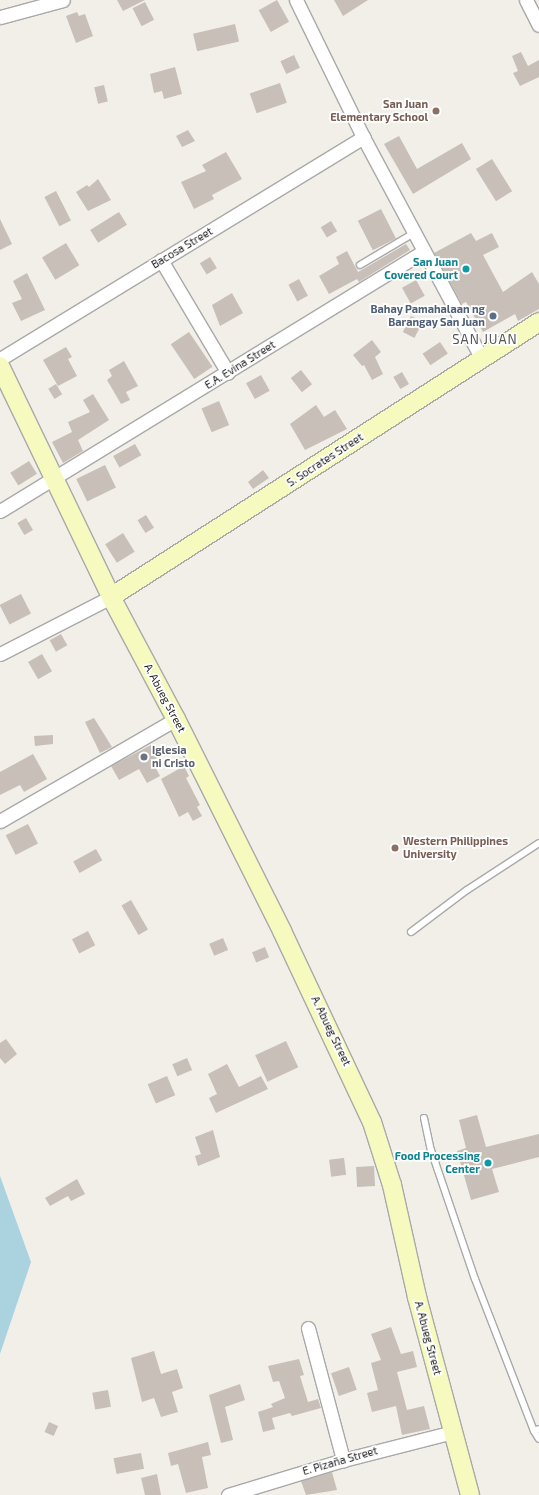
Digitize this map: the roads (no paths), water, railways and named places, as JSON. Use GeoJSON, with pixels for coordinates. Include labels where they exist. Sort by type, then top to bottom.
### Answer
{"type":"FeatureCollection","features":[{"type":"Feature","properties":{"kind":"street"},"geometry":{"type":"LineString","coordinates":[[0,17],[63,0]]}},
{"type":"Feature","properties":{"kind":"street"},"geometry":{"type":"LineString","coordinates":[[296,0],[363,137],[482,359]]}},
{"type":"Feature","properties":{"kind":"street"},"geometry":{"type":"LineString","coordinates":[[526,0],[539,25]]}},
{"type":"Feature","properties":{"kind":"street","name":"Bacosa Street"},"geometry":{"type":"LineString","coordinates":[[0,359],[363,137]]}},
{"type":"Feature","properties":{"kind":"street","name":"E.A. Evina Street"},"geometry":{"type":"LineString","coordinates":[[0,511],[228,373],[424,251]]}},
{"type":"Feature","properties":{"kind":"street"},"geometry":{"type":"LineString","coordinates":[[161,260],[228,373]]}},
{"type":"Feature","properties":{"kind":"street","name":"S. Socrates Street"},"geometry":{"type":"LineString","coordinates":[[111,597],[539,322]]}},
{"type":"Feature","properties":{"kind":"street","name":"A. Abueg Street"},"geometry":{"type":"LineString","coordinates":[[0,366],[111,597],[176,719],[346,1063],[378,1136],[470,1495]]}},
{"type":"Feature","properties":{"kind":"street"},"geometry":{"type":"LineString","coordinates":[[0,654],[111,597]]}},
{"type":"Feature","properties":{"kind":"street"},"geometry":{"type":"LineString","coordinates":[[0,821],[176,719]]}},
{"type":"Feature","properties":{"kind":"street"},"geometry":{"type":"LineString","coordinates":[[308,1328],[343,1460]]}},
{"type":"Feature","properties":{"kind":"street","name":"E. Pizaña Street"},"geometry":{"type":"LineString","coordinates":[[228,1495],[343,1460],[453,1432]]}},
{"type":"Feature","properties":{"kind":"lane"},"geometry":{"type":"LineString","coordinates":[[360,265],[414,233]]}},
{"type":"Feature","properties":{"kind":"lane"},"geometry":{"type":"LineString","coordinates":[[411,932],[467,890],[539,843]]}},
{"type":"Feature","properties":{"kind":"lane"},"geometry":{"type":"LineString","coordinates":[[424,1118],[431,1150],[475,1279],[537,1430],[539,1439]]}},
{"type":"Feature","properties":{"kind":"water"},"geometry":{"type":"Polygon","coordinates":[[[0,1176],[31,1262],[0,1354],[0,1176]]]}},
{"type":"Feature","properties":{"kind":"place","name":"San Juan Elementary School"},"geometry":{"type":"Point","coordinates":[436,111]}},
{"type":"Feature","properties":{"kind":"place","name":"San Juan Covered Court"},"geometry":{"type":"Point","coordinates":[466,269]}},
{"type":"Feature","properties":{"kind":"place","name":"Bahay Pamahalaan ng Barangay San Juan"},"geometry":{"type":"Point","coordinates":[493,316]}},
{"type":"Feature","properties":{"kind":"place","name":"Iglesia ni Cristo"},"geometry":{"type":"Point","coordinates":[144,757]}},
{"type":"Feature","properties":{"kind":"place","name":"Western Philippines University"},"geometry":{"type":"Point","coordinates":[395,848]}},
{"type":"Feature","properties":{"kind":"place","name":"Food Processing Center"},"geometry":{"type":"Point","coordinates":[488,1163]}},
{"type":"Feature","properties":{"kind":"district","name":"SAN JUAN"},"geometry":{"type":"Point","coordinates":[485,339]}}]}
